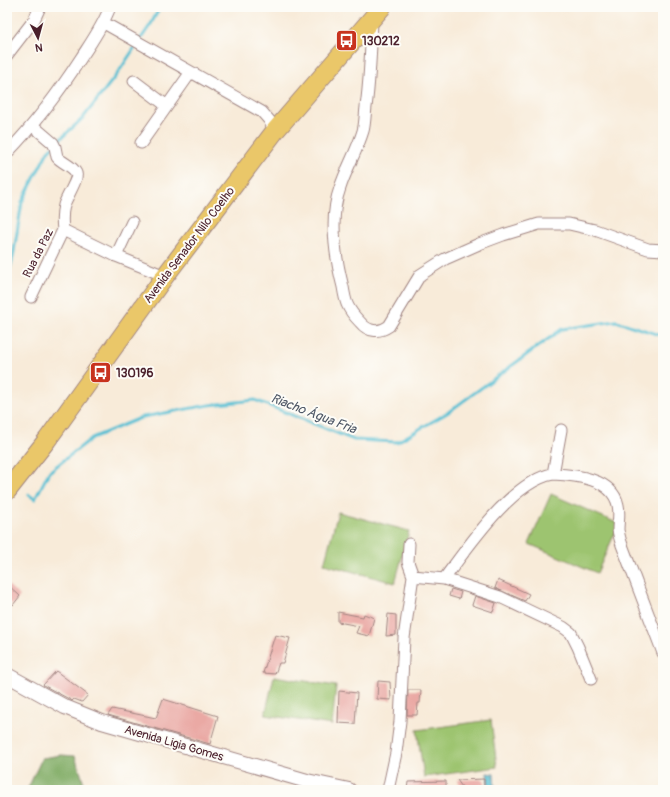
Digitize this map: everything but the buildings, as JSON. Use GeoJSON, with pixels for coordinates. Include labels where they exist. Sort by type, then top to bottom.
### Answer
{"type":"FeatureCollection","features":[{"type":"Feature","properties":{"kind":"main road","name":"Avenida Senador Nilo Coelho"},"geometry":{"type":"LineString","coordinates":[[7,491],[47,440],[165,276],[275,131],[377,13]]}},
{"type":"Feature","properties":{"kind":"street"},"geometry":{"type":"LineString","coordinates":[[7,55],[34,20],[40,7]]}},
{"type":"Feature","properties":{"kind":"street"},"geometry":{"type":"LineString","coordinates":[[7,153],[55,98],[104,23],[110,7]]}},
{"type":"Feature","properties":{"kind":"street"},"geometry":{"type":"LineString","coordinates":[[377,13],[363,130],[354,156],[339,188],[334,222],[340,276],[347,304],[362,325],[370,330],[378,331],[389,326],[420,275],[445,259],[503,235],[539,224],[569,224],[595,230],[648,249],[663,250]]}},
{"type":"Feature","properties":{"kind":"street"},"geometry":{"type":"LineString","coordinates":[[104,23],[262,112],[269,120],[275,131]]}},
{"type":"Feature","properties":{"kind":"street"},"geometry":{"type":"LineString","coordinates":[[141,143],[191,72]]}},
{"type":"Feature","properties":{"kind":"street"},"geometry":{"type":"LineString","coordinates":[[134,81],[167,106]]}},
{"type":"Feature","properties":{"kind":"street"},"geometry":{"type":"LineString","coordinates":[[32,125],[54,145],[57,157],[75,171],[77,176],[64,207],[62,224],[63,230]]}},
{"type":"Feature","properties":{"kind":"street"},"geometry":{"type":"LineString","coordinates":[[116,256],[132,222]]}},
{"type":"Feature","properties":{"kind":"street","name":"Rua da Paz"},"geometry":{"type":"LineString","coordinates":[[31,297],[63,230],[116,256],[165,276]]}},
{"type":"Feature","properties":{"kind":"street"},"geometry":{"type":"LineString","coordinates":[[553,474],[561,430]]}},
{"type":"Feature","properties":{"kind":"street"},"geometry":{"type":"LineString","coordinates":[[444,579],[480,533],[510,500],[527,485],[543,476],[553,474],[576,475],[596,482],[609,489],[615,496],[618,505],[618,530],[622,545],[663,652]]}},
{"type":"Feature","properties":{"kind":"street"},"geometry":{"type":"LineString","coordinates":[[388,790],[396,753],[400,721],[404,638],[413,576],[408,562],[409,544]]}},
{"type":"Feature","properties":{"kind":"street"},"geometry":{"type":"LineString","coordinates":[[413,576],[444,579],[500,597],[563,627],[571,633],[591,679]]}},
{"type":"Feature","properties":{"kind":"street","name":"Avenida Ligia Gomes"},"geometry":{"type":"LineString","coordinates":[[7,675],[65,707],[102,722],[314,786],[349,790]]}},
{"type":"Feature","properties":{"kind":"green space"},"geometry":{"type":"Polygon","coordinates":[[[551,494],[619,524],[597,573],[529,544],[551,494]]]}},
{"type":"Feature","properties":{"kind":"green space"},"geometry":{"type":"Polygon","coordinates":[[[338,512],[409,531],[395,583],[324,564],[338,512]]]}},
{"type":"Feature","properties":{"kind":"green space"},"geometry":{"type":"Polygon","coordinates":[[[274,676],[336,686],[332,725],[265,715],[274,676]]]}},
{"type":"Feature","properties":{"kind":"green space"},"geometry":{"type":"Polygon","coordinates":[[[491,720],[497,767],[424,777],[417,730],[491,720]]]}},
{"type":"Feature","properties":{"kind":"green space"},"geometry":{"type":"Polygon","coordinates":[[[61,755],[75,756],[85,790],[27,790],[42,758],[61,755]]]}},
{"type":"Feature","properties":{"kind":"water"},"geometry":{"type":"Polygon","coordinates":[[[487,773],[494,774],[495,790],[489,790],[487,773]]]}},
{"type":"Feature","properties":{"kind":"waterway"},"geometry":{"type":"LineString","coordinates":[[140,40],[160,7]]}},
{"type":"Feature","properties":{"kind":"waterway"},"geometry":{"type":"LineString","coordinates":[[56,143],[83,118],[118,73],[137,44]]}},
{"type":"Feature","properties":{"kind":"waterway"},"geometry":{"type":"LineString","coordinates":[[7,280],[13,257],[22,202],[48,151],[52,147]]}},
{"type":"Feature","properties":{"kind":"waterway","name":"Riacho Água Fria"},"geometry":{"type":"LineString","coordinates":[[29,495],[35,499],[49,472],[92,438],[143,417],[209,405],[255,400],[354,440],[397,442],[447,413],[562,329],[616,321],[663,336]]}},
{"type":"Feature","properties":{"kind":"place","name":"130212"},"geometry":{"type":"Point","coordinates":[347,41]}},
{"type":"Feature","properties":{"kind":"place","name":"130196"},"geometry":{"type":"Point","coordinates":[100,373]}}]}
